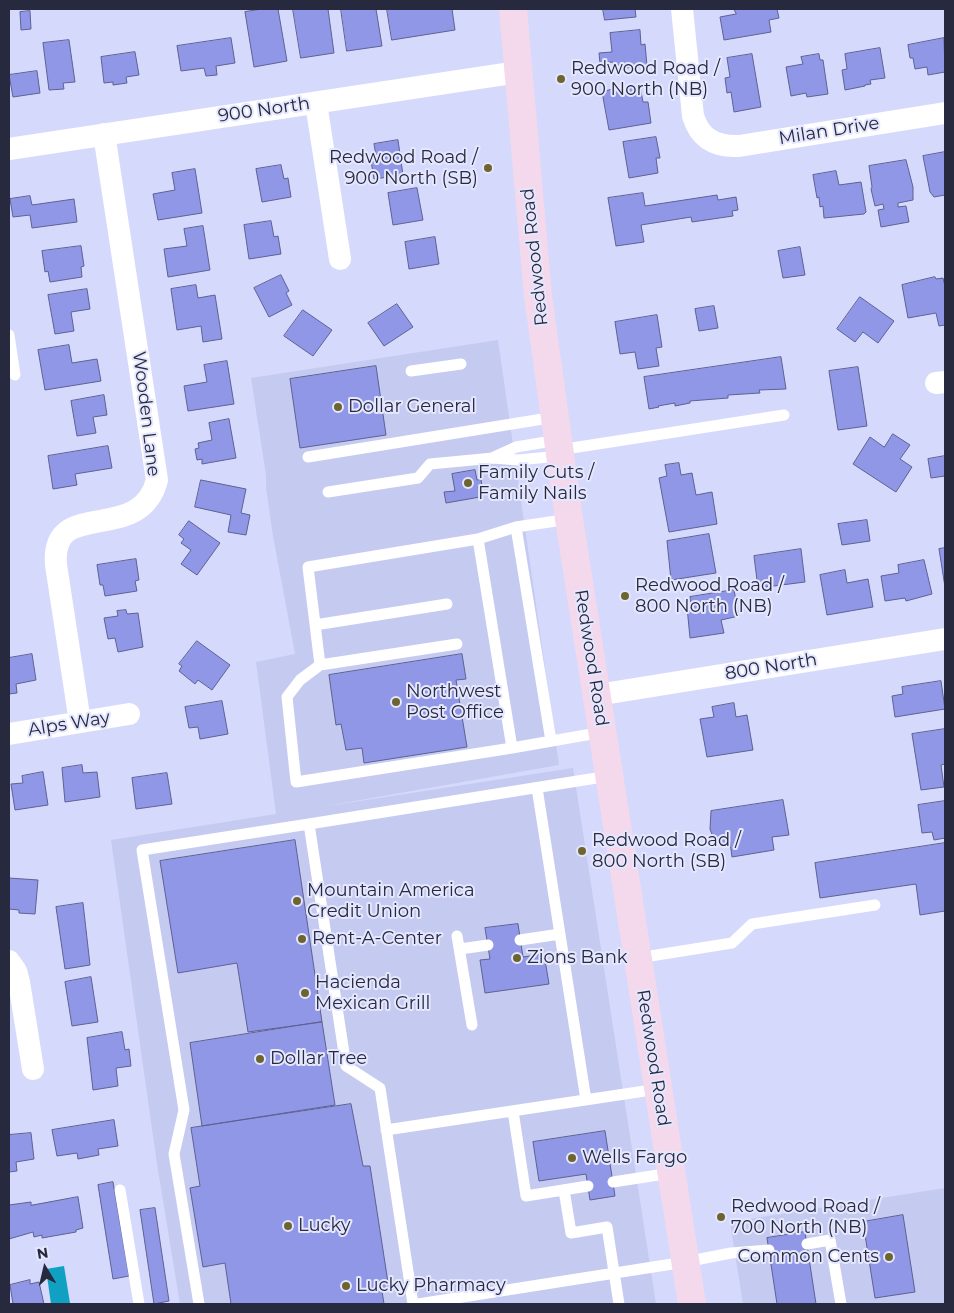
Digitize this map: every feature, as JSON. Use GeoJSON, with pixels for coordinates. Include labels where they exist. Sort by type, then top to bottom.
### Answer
{"type":"FeatureCollection","features":[{"type":"Feature","properties":{"kind":"main road","name":"Redwood Road"},"geometry":{"type":"LineString","coordinates":[[513,9],[538,296],[558,441],[692,1304]]}},
{"type":"Feature","properties":{"kind":"street","name":"Milan Drive"},"geometry":{"type":"LineString","coordinates":[[682,9],[693,116],[699,131],[712,142],[721,145],[739,146],[945,112]]}},
{"type":"Feature","properties":{"kind":"street","name":"900 North"},"geometry":{"type":"LineString","coordinates":[[9,149],[518,72]]}},
{"type":"Feature","properties":{"kind":"street"},"geometry":{"type":"LineString","coordinates":[[316,103],[340,259]]}},
{"type":"Feature","properties":{"kind":"street","name":"Wooden Lane"},"geometry":{"type":"LineString","coordinates":[[80,722],[56,565],[57,546],[61,538],[75,526],[124,517],[138,510],[149,499],[157,480],[104,134]]}},
{"type":"Feature","properties":{"kind":"street","name":"800 North"},"geometry":{"type":"LineString","coordinates":[[597,695],[945,639]]}},
{"type":"Feature","properties":{"kind":"street","name":"Alps Way"},"geometry":{"type":"LineString","coordinates":[[9,734],[129,714]]}},
{"type":"Feature","properties":{"kind":"street"},"geometry":{"type":"LineString","coordinates":[[9,961],[16,971],[19,982],[33,1068]]}},
{"type":"Feature","properties":{"kind":"lane"},"geometry":{"type":"LineString","coordinates":[[9,335],[15,375]]}},
{"type":"Feature","properties":{"kind":"lane"},"geometry":{"type":"LineString","coordinates":[[411,371],[461,364]]}},
{"type":"Feature","properties":{"kind":"lane"},"geometry":{"type":"LineString","coordinates":[[493,458],[516,447],[784,415]]}},
{"type":"Feature","properties":{"kind":"lane"},"geometry":{"type":"LineString","coordinates":[[308,457],[558,441]]}},
{"type":"Feature","properties":{"kind":"lane"},"geometry":{"type":"LineString","coordinates":[[328,492],[418,478],[430,464],[493,458],[518,460],[558,441]]}},
{"type":"Feature","properties":{"kind":"lane"},"geometry":{"type":"LineString","coordinates":[[320,665],[308,568],[478,539],[516,527],[569,519]]}},
{"type":"Feature","properties":{"kind":"lane"},"geometry":{"type":"LineString","coordinates":[[516,527],[552,741]]}},
{"type":"Feature","properties":{"kind":"lane"},"geometry":{"type":"LineString","coordinates":[[478,539],[512,748]]}},
{"type":"Feature","properties":{"kind":"lane"},"geometry":{"type":"LineString","coordinates":[[315,624],[447,604]]}},
{"type":"Feature","properties":{"kind":"lane"},"geometry":{"type":"LineString","coordinates":[[457,644],[320,665],[300,680],[288,697],[296,782],[603,732]]}},
{"type":"Feature","properties":{"kind":"lane"},"geometry":{"type":"LineString","coordinates":[[199,1304],[174,1154],[184,1110],[142,850],[609,776]]}},
{"type":"Feature","properties":{"kind":"lane"},"geometry":{"type":"LineString","coordinates":[[537,788],[586,1100]]}},
{"type":"Feature","properties":{"kind":"lane"},"geometry":{"type":"LineString","coordinates":[[309,824],[346,1066],[380,1088],[413,1304]]}},
{"type":"Feature","properties":{"kind":"lane"},"geometry":{"type":"LineString","coordinates":[[638,958],[732,943],[752,924],[875,905]]}},
{"type":"Feature","properties":{"kind":"lane"},"geometry":{"type":"LineString","coordinates":[[520,940],[560,934]]}},
{"type":"Feature","properties":{"kind":"lane"},"geometry":{"type":"LineString","coordinates":[[457,936],[472,1025]]}},
{"type":"Feature","properties":{"kind":"lane"},"geometry":{"type":"LineString","coordinates":[[460,949],[488,945]]}},
{"type":"Feature","properties":{"kind":"lane"},"geometry":{"type":"LineString","coordinates":[[386,1130],[658,1089]]}},
{"type":"Feature","properties":{"kind":"lane"},"geometry":{"type":"LineString","coordinates":[[513,1111],[526,1196],[588,1186]]}},
{"type":"Feature","properties":{"kind":"lane"},"geometry":{"type":"LineString","coordinates":[[613,1182],[671,1174]]}},
{"type":"Feature","properties":{"kind":"lane"},"geometry":{"type":"LineString","coordinates":[[120,1190],[139,1304]]}},
{"type":"Feature","properties":{"kind":"lane"},"geometry":{"type":"LineString","coordinates":[[564,1190],[571,1233],[607,1227],[619,1304]]}},
{"type":"Feature","properties":{"kind":"lane"},"geometry":{"type":"LineString","coordinates":[[807,1244],[830,1240],[841,1304]]}},
{"type":"Feature","properties":{"kind":"lane"},"geometry":{"type":"LineString","coordinates":[[418,1304],[614,1274],[731,1253],[768,1250]]}},
{"type":"Feature","properties":{"kind":"shaded area"},"geometry":{"type":"Polygon","coordinates":[[[498,340],[559,765],[321,807],[573,768],[656,1304],[180,1304],[157,1164],[111,840],[276,814],[256,662],[295,654],[273,536],[251,378],[498,340]]]}},
{"type":"Feature","properties":{"kind":"shaded area"},"geometry":{"type":"Polygon","coordinates":[[[945,1188],[945,1304],[743,1304],[730,1222],[945,1188]]]}},
{"type":"Feature","properties":{"kind":"water"},"geometry":{"type":"Polygon","coordinates":[[[64,1266],[70,1303],[51,1304],[46,1269],[64,1266]]]}},
{"type":"Feature","properties":{"kind":"building"},"geometry":{"type":"Polygon","coordinates":[[[278,9],[287,61],[254,67],[245,12],[278,9]]]}},
{"type":"Feature","properties":{"kind":"building"},"geometry":{"type":"Polygon","coordinates":[[[293,9],[328,9],[334,53],[301,58],[293,9]]]}},
{"type":"Feature","properties":{"kind":"building"},"geometry":{"type":"Polygon","coordinates":[[[341,9],[376,9],[382,46],[347,51],[341,9]]]}},
{"type":"Feature","properties":{"kind":"building"},"geometry":{"type":"Polygon","coordinates":[[[387,9],[452,9],[455,30],[392,40],[387,9]]]}},
{"type":"Feature","properties":{"kind":"building"},"geometry":{"type":"Polygon","coordinates":[[[603,9],[635,9],[636,17],[605,20],[603,9]]]}},
{"type":"Feature","properties":{"kind":"building"},"geometry":{"type":"Polygon","coordinates":[[[734,9],[777,9],[779,18],[769,20],[771,32],[724,40],[720,17],[736,14],[734,9]]]}},
{"type":"Feature","properties":{"kind":"building"},"geometry":{"type":"Polygon","coordinates":[[[30,11],[31,29],[21,30],[20,12],[30,11]]]}},
{"type":"Feature","properties":{"kind":"building"},"geometry":{"type":"Polygon","coordinates":[[[640,30],[641,45],[645,44],[647,66],[614,69],[613,62],[600,63],[599,53],[612,52],[610,33],[640,30]]]}},
{"type":"Feature","properties":{"kind":"building"},"geometry":{"type":"Polygon","coordinates":[[[231,38],[235,63],[216,66],[217,75],[206,76],[204,68],[181,71],[177,46],[231,38]]]}},
{"type":"Feature","properties":{"kind":"building"},"geometry":{"type":"Polygon","coordinates":[[[944,38],[945,72],[928,75],[927,67],[915,69],[913,58],[910,58],[908,45],[944,38]]]}},
{"type":"Feature","properties":{"kind":"building"},"geometry":{"type":"Polygon","coordinates":[[[69,40],[75,82],[63,83],[64,89],[49,90],[43,43],[69,40]]]}},
{"type":"Feature","properties":{"kind":"building"},"geometry":{"type":"Polygon","coordinates":[[[880,48],[885,78],[870,80],[871,84],[845,90],[842,70],[847,69],[845,54],[880,48]]]}},
{"type":"Feature","properties":{"kind":"building"},"geometry":{"type":"Polygon","coordinates":[[[135,52],[139,75],[126,77],[127,83],[113,85],[113,82],[104,83],[101,57],[135,52]]]}},
{"type":"Feature","properties":{"kind":"building"},"geometry":{"type":"Polygon","coordinates":[[[752,54],[761,107],[734,112],[731,92],[727,93],[725,78],[730,77],[727,58],[752,54]]]}},
{"type":"Feature","properties":{"kind":"building"},"geometry":{"type":"Polygon","coordinates":[[[819,54],[820,60],[823,60],[828,94],[807,97],[806,93],[791,96],[786,67],[803,64],[801,57],[819,54]]]}},
{"type":"Feature","properties":{"kind":"building"},"geometry":{"type":"Polygon","coordinates":[[[37,71],[40,93],[13,97],[9,75],[37,71]]]}},
{"type":"Feature","properties":{"kind":"building"},"geometry":{"type":"Polygon","coordinates":[[[640,86],[643,102],[648,102],[651,123],[609,130],[602,92],[619,87],[621,89],[640,86]]]}},
{"type":"Feature","properties":{"kind":"building"},"geometry":{"type":"Polygon","coordinates":[[[656,137],[660,158],[656,158],[658,173],[629,178],[623,142],[656,137]]]}},
{"type":"Feature","properties":{"kind":"building"},"geometry":{"type":"Polygon","coordinates":[[[398,140],[403,175],[374,179],[371,161],[377,161],[374,144],[398,140]]]}},
{"type":"Feature","properties":{"kind":"building"},"geometry":{"type":"Polygon","coordinates":[[[945,152],[945,195],[934,197],[930,192],[923,156],[945,152]]]}},
{"type":"Feature","properties":{"kind":"building"},"geometry":{"type":"Polygon","coordinates":[[[906,160],[913,187],[913,200],[898,203],[898,207],[906,206],[909,222],[881,227],[878,210],[884,209],[883,204],[875,206],[869,166],[906,160]]]}},
{"type":"Feature","properties":{"kind":"building"},"geometry":{"type":"Polygon","coordinates":[[[281,165],[284,179],[288,178],[291,197],[262,202],[256,169],[281,165]]]}},
{"type":"Feature","properties":{"kind":"building"},"geometry":{"type":"Polygon","coordinates":[[[195,169],[202,213],[158,220],[153,194],[175,190],[172,173],[195,169]]]}},
{"type":"Feature","properties":{"kind":"building"},"geometry":{"type":"Polygon","coordinates":[[[836,171],[839,185],[861,182],[866,212],[864,214],[824,218],[823,206],[820,207],[819,197],[817,198],[813,175],[836,171]]]}},
{"type":"Feature","properties":{"kind":"building"},"geometry":{"type":"Polygon","coordinates":[[[417,188],[423,220],[393,225],[388,193],[417,188]]]}},
{"type":"Feature","properties":{"kind":"building"},"geometry":{"type":"Polygon","coordinates":[[[643,193],[645,206],[717,195],[718,200],[736,197],[738,210],[732,211],[733,216],[692,222],[691,217],[641,225],[644,242],[616,246],[608,198],[643,193]]]}},
{"type":"Feature","properties":{"kind":"building"},"geometry":{"type":"Polygon","coordinates":[[[30,196],[32,205],[74,199],[77,222],[32,228],[30,215],[13,217],[10,199],[30,196]]]}},
{"type":"Feature","properties":{"kind":"building"},"geometry":{"type":"Polygon","coordinates":[[[271,221],[274,237],[278,236],[281,254],[249,259],[244,225],[271,221]]]}},
{"type":"Feature","properties":{"kind":"building"},"geometry":{"type":"Polygon","coordinates":[[[203,226],[210,270],[168,277],[164,249],[187,246],[184,229],[203,226]]]}},
{"type":"Feature","properties":{"kind":"building"},"geometry":{"type":"Polygon","coordinates":[[[435,237],[439,264],[409,269],[405,242],[435,237]]]}},
{"type":"Feature","properties":{"kind":"building"},"geometry":{"type":"Polygon","coordinates":[[[81,246],[84,266],[81,267],[82,277],[50,282],[48,271],[45,272],[42,251],[81,246]]]}},
{"type":"Feature","properties":{"kind":"building"},"geometry":{"type":"Polygon","coordinates":[[[800,247],[805,275],[783,278],[778,251],[800,247]]]}},
{"type":"Feature","properties":{"kind":"building"},"geometry":{"type":"Polygon","coordinates":[[[281,275],[289,291],[286,293],[292,305],[269,317],[254,288],[281,275]]]}},
{"type":"Feature","properties":{"kind":"building"},"geometry":{"type":"Polygon","coordinates":[[[935,277],[936,279],[943,278],[945,286],[945,325],[939,326],[936,313],[908,318],[902,285],[935,277]]]}},
{"type":"Feature","properties":{"kind":"building"},"geometry":{"type":"Polygon","coordinates":[[[196,285],[198,298],[215,295],[222,339],[203,342],[201,326],[177,330],[171,289],[196,285]]]}},
{"type":"Feature","properties":{"kind":"building"},"geometry":{"type":"Polygon","coordinates":[[[87,289],[90,309],[71,312],[74,331],[55,334],[48,295],[87,289]]]}},
{"type":"Feature","properties":{"kind":"building"},"geometry":{"type":"Polygon","coordinates":[[[860,297],[894,321],[878,343],[863,332],[855,342],[837,329],[860,297]]]}},
{"type":"Feature","properties":{"kind":"building"},"geometry":{"type":"Polygon","coordinates":[[[397,304],[413,327],[384,346],[368,323],[397,304]]]}},
{"type":"Feature","properties":{"kind":"building"},"geometry":{"type":"Polygon","coordinates":[[[714,306],[718,328],[699,331],[695,309],[714,306]]]}},
{"type":"Feature","properties":{"kind":"building"},"geometry":{"type":"Polygon","coordinates":[[[303,310],[332,330],[313,356],[284,336],[303,310]]]}},
{"type":"Feature","properties":{"kind":"building"},"geometry":{"type":"Polygon","coordinates":[[[657,315],[662,347],[656,348],[659,366],[638,369],[635,352],[620,354],[615,322],[657,315]]]}},
{"type":"Feature","properties":{"kind":"building"},"geometry":{"type":"Polygon","coordinates":[[[69,345],[72,363],[97,359],[101,381],[45,390],[38,350],[69,345]]]}},
{"type":"Feature","properties":{"kind":"building"},"geometry":{"type":"Polygon","coordinates":[[[781,357],[786,389],[759,390],[760,393],[728,395],[728,398],[690,401],[690,403],[675,406],[675,403],[649,409],[644,377],[781,357]]]}},
{"type":"Feature","properties":{"kind":"building"},"geometry":{"type":"Polygon","coordinates":[[[227,361],[234,404],[188,411],[184,386],[207,382],[204,365],[227,361]]]}},
{"type":"Feature","properties":{"kind":"building","name":"Dollar General"},"geometry":{"type":"Polygon","coordinates":[[[376,366],[386,435],[300,448],[290,379],[376,366]]]}},
{"type":"Feature","properties":{"kind":"building"},"geometry":{"type":"Polygon","coordinates":[[[858,367],[867,426],[838,430],[829,371],[858,367]]]}},
{"type":"Feature","properties":{"kind":"building"},"geometry":{"type":"Polygon","coordinates":[[[104,395],[107,415],[93,417],[96,433],[77,436],[71,401],[104,395]]]}},
{"type":"Feature","properties":{"kind":"building"},"geometry":{"type":"Polygon","coordinates":[[[229,419],[236,458],[202,464],[202,459],[197,460],[195,449],[199,448],[198,443],[212,440],[209,423],[229,419]]]}},
{"type":"Feature","properties":{"kind":"building"},"geometry":{"type":"Polygon","coordinates":[[[893,434],[910,445],[900,459],[912,467],[896,492],[853,464],[870,437],[884,447],[893,434]]]}},
{"type":"Feature","properties":{"kind":"building"},"geometry":{"type":"Polygon","coordinates":[[[108,446],[112,468],[75,474],[77,485],[53,489],[48,456],[108,446]]]}},
{"type":"Feature","properties":{"kind":"building"},"geometry":{"type":"Polygon","coordinates":[[[945,456],[945,476],[931,478],[928,459],[945,456]]]}},
{"type":"Feature","properties":{"kind":"building"},"geometry":{"type":"Polygon","coordinates":[[[679,463],[681,475],[692,473],[696,495],[712,492],[717,524],[669,532],[659,478],[667,476],[665,465],[679,463]]]}},
{"type":"Feature","properties":{"kind":"building","name":"Family Cuts / Family Nails"},"geometry":{"type":"Polygon","coordinates":[[[475,470],[477,480],[481,479],[482,487],[478,487],[480,497],[446,503],[444,492],[455,491],[452,474],[475,470]]]}},
{"type":"Feature","properties":{"kind":"building"},"geometry":{"type":"Polygon","coordinates":[[[201,480],[246,489],[241,513],[250,515],[246,535],[228,532],[231,515],[195,507],[201,480]]]}},
{"type":"Feature","properties":{"kind":"building"},"geometry":{"type":"Polygon","coordinates":[[[867,520],[870,541],[842,545],[838,524],[867,520]]]}},
{"type":"Feature","properties":{"kind":"building"},"geometry":{"type":"Polygon","coordinates":[[[189,521],[220,543],[197,575],[181,564],[191,550],[181,543],[184,539],[179,535],[189,521]]]}},
{"type":"Feature","properties":{"kind":"building"},"geometry":{"type":"Polygon","coordinates":[[[709,534],[716,573],[671,580],[667,541],[709,534]]]}},
{"type":"Feature","properties":{"kind":"building"},"geometry":{"type":"Polygon","coordinates":[[[945,548],[945,587],[939,549],[945,548]]]}},
{"type":"Feature","properties":{"kind":"building"},"geometry":{"type":"Polygon","coordinates":[[[801,549],[805,582],[758,588],[754,556],[801,549]]]}},
{"type":"Feature","properties":{"kind":"building"},"geometry":{"type":"Polygon","coordinates":[[[136,559],[139,580],[135,581],[137,591],[105,596],[103,585],[100,585],[97,565],[136,559]]]}},
{"type":"Feature","properties":{"kind":"building"},"geometry":{"type":"Polygon","coordinates":[[[924,560],[932,594],[906,601],[905,598],[885,601],[881,576],[899,573],[898,565],[924,560]]]}},
{"type":"Feature","properties":{"kind":"building"},"geometry":{"type":"Polygon","coordinates":[[[845,570],[847,583],[868,579],[873,607],[827,615],[820,575],[845,570]]]}},
{"type":"Feature","properties":{"kind":"building"},"geometry":{"type":"Polygon","coordinates":[[[734,590],[739,616],[721,620],[724,633],[690,638],[687,607],[691,607],[690,597],[734,590]]]}},
{"type":"Feature","properties":{"kind":"building"},"geometry":{"type":"Polygon","coordinates":[[[126,610],[127,614],[138,613],[143,647],[118,652],[115,638],[108,639],[104,618],[118,616],[117,611],[126,610]]]}},
{"type":"Feature","properties":{"kind":"building"},"geometry":{"type":"Polygon","coordinates":[[[197,641],[230,665],[212,690],[198,680],[195,684],[179,671],[182,666],[179,664],[197,641]]]}},
{"type":"Feature","properties":{"kind":"building"},"geometry":{"type":"Polygon","coordinates":[[[32,654],[36,680],[16,684],[17,693],[9,694],[9,658],[32,654]]]}},
{"type":"Feature","properties":{"kind":"building","name":"Northwest Post Office"},"geometry":{"type":"Polygon","coordinates":[[[462,654],[466,679],[456,680],[467,747],[364,763],[362,748],[346,750],[341,724],[336,725],[329,675],[462,654]]]}},
{"type":"Feature","properties":{"kind":"building"},"geometry":{"type":"Polygon","coordinates":[[[941,681],[945,709],[895,717],[892,696],[903,694],[902,687],[941,681]]]}},
{"type":"Feature","properties":{"kind":"building"},"geometry":{"type":"Polygon","coordinates":[[[222,701],[228,734],[200,739],[198,727],[189,728],[185,707],[222,701]]]}},
{"type":"Feature","properties":{"kind":"building"},"geometry":{"type":"Polygon","coordinates":[[[734,703],[736,717],[747,715],[753,750],[707,757],[700,719],[714,717],[712,707],[734,703]]]}},
{"type":"Feature","properties":{"kind":"building"},"geometry":{"type":"Polygon","coordinates":[[[945,729],[945,764],[941,765],[944,787],[921,790],[912,734],[945,729]]]}},
{"type":"Feature","properties":{"kind":"building"},"geometry":{"type":"Polygon","coordinates":[[[82,765],[83,773],[97,772],[100,797],[65,802],[62,768],[82,765]]]}},
{"type":"Feature","properties":{"kind":"building"},"geometry":{"type":"Polygon","coordinates":[[[43,772],[48,805],[15,810],[11,784],[23,783],[22,776],[43,772]]]}},
{"type":"Feature","properties":{"kind":"building"},"geometry":{"type":"Polygon","coordinates":[[[167,773],[172,804],[136,809],[132,778],[167,773]]]}},
{"type":"Feature","properties":{"kind":"building"},"geometry":{"type":"Polygon","coordinates":[[[783,800],[789,835],[772,837],[774,850],[732,857],[730,842],[716,845],[710,829],[711,811],[783,800]]]}},
{"type":"Feature","properties":{"kind":"building"},"geometry":{"type":"Polygon","coordinates":[[[945,801],[945,838],[934,840],[932,832],[922,833],[918,805],[945,801]]]}},
{"type":"Feature","properties":{"kind":"building"},"geometry":{"type":"Polygon","coordinates":[[[295,840],[322,1022],[248,1032],[237,963],[178,973],[160,861],[295,840]]]}},
{"type":"Feature","properties":{"kind":"building"},"geometry":{"type":"Polygon","coordinates":[[[945,843],[945,911],[920,915],[916,884],[820,898],[815,863],[945,843]]]}},
{"type":"Feature","properties":{"kind":"building"},"geometry":{"type":"Polygon","coordinates":[[[9,878],[38,880],[35,914],[19,913],[19,910],[9,909],[9,878]]]}},
{"type":"Feature","properties":{"kind":"building"},"geometry":{"type":"Polygon","coordinates":[[[83,903],[90,965],[65,969],[56,907],[83,903]]]}},
{"type":"Feature","properties":{"kind":"building","name":"Zions Bank"},"geometry":{"type":"Polygon","coordinates":[[[518,924],[523,957],[544,954],[549,984],[485,993],[480,960],[490,959],[485,928],[518,924]]]}},
{"type":"Feature","properties":{"kind":"building"},"geometry":{"type":"Polygon","coordinates":[[[91,977],[98,1022],[72,1026],[65,982],[91,977]]]}},
{"type":"Feature","properties":{"kind":"building","name":"Dollar Tree"},"geometry":{"type":"Polygon","coordinates":[[[322,1022],[335,1105],[202,1126],[190,1043],[322,1022]]]}},
{"type":"Feature","properties":{"kind":"building"},"geometry":{"type":"Polygon","coordinates":[[[122,1032],[125,1050],[129,1049],[131,1066],[116,1068],[118,1086],[93,1090],[87,1038],[122,1032]]]}},
{"type":"Feature","properties":{"kind":"building","name":"Lucky"},"geometry":{"type":"Polygon","coordinates":[[[351,1104],[363,1166],[370,1166],[389,1289],[382,1291],[384,1304],[231,1304],[225,1263],[203,1267],[190,1188],[200,1186],[191,1128],[351,1104]]]}},
{"type":"Feature","properties":{"kind":"building"},"geometry":{"type":"Polygon","coordinates":[[[114,1120],[118,1146],[98,1149],[99,1155],[78,1159],[77,1153],[57,1156],[52,1130],[114,1120]]]}},
{"type":"Feature","properties":{"kind":"building","name":"Wells Fargo"},"geometry":{"type":"Polygon","coordinates":[[[605,1131],[615,1196],[590,1200],[586,1174],[539,1181],[533,1142],[605,1131]]]}},
{"type":"Feature","properties":{"kind":"building"},"geometry":{"type":"Polygon","coordinates":[[[31,1133],[34,1159],[16,1162],[17,1171],[9,1172],[9,1135],[31,1133]]]}},
{"type":"Feature","properties":{"kind":"building"},"geometry":{"type":"Polygon","coordinates":[[[113,1182],[129,1276],[113,1279],[98,1185],[113,1182]]]}},
{"type":"Feature","properties":{"kind":"building"},"geometry":{"type":"Polygon","coordinates":[[[78,1197],[83,1228],[76,1230],[76,1232],[42,1238],[42,1235],[34,1237],[33,1232],[9,1239],[9,1205],[31,1202],[31,1205],[78,1197]]]}},
{"type":"Feature","properties":{"kind":"building"},"geometry":{"type":"Polygon","coordinates":[[[155,1208],[169,1301],[154,1304],[140,1210],[155,1208]]]}},
{"type":"Feature","properties":{"kind":"building","name":"Common Cents"},"geometry":{"type":"Polygon","coordinates":[[[903,1215],[915,1292],[875,1298],[863,1222],[903,1215]]]}},
{"type":"Feature","properties":{"kind":"building"},"geometry":{"type":"Polygon","coordinates":[[[805,1232],[816,1304],[777,1304],[767,1238],[805,1232]]]}},
{"type":"Feature","properties":{"kind":"building"},"geometry":{"type":"Polygon","coordinates":[[[30,1280],[30,1284],[39,1282],[44,1304],[13,1304],[10,1285],[30,1280]]]}},
{"type":"Feature","properties":{"kind":"place","name":"Redwood Road / 900 North (NB)"},"geometry":{"type":"Point","coordinates":[561,79]}},
{"type":"Feature","properties":{"kind":"place","name":"Redwood Road / 900 North (SB)"},"geometry":{"type":"Point","coordinates":[488,168]}},
{"type":"Feature","properties":{"kind":"place","name":"Dollar General"},"geometry":{"type":"Point","coordinates":[338,407]}},
{"type":"Feature","properties":{"kind":"place","name":"Family Cuts / Family Nails"},"geometry":{"type":"Point","coordinates":[468,483]}},
{"type":"Feature","properties":{"kind":"place","name":"Redwood Road / 800 North (NB)"},"geometry":{"type":"Point","coordinates":[625,596]}},
{"type":"Feature","properties":{"kind":"place","name":"Northwest Post Office"},"geometry":{"type":"Point","coordinates":[396,702]}},
{"type":"Feature","properties":{"kind":"place","name":"Redwood Road / 800 North (SB)"},"geometry":{"type":"Point","coordinates":[582,851]}},
{"type":"Feature","properties":{"kind":"place","name":"Mountain America Credit Union"},"geometry":{"type":"Point","coordinates":[297,901]}},
{"type":"Feature","properties":{"kind":"place","name":"Rent-A-Center"},"geometry":{"type":"Point","coordinates":[302,939]}},
{"type":"Feature","properties":{"kind":"place","name":"Zions Bank"},"geometry":{"type":"Point","coordinates":[517,958]}},
{"type":"Feature","properties":{"kind":"place","name":"Hacienda Mexican Grill"},"geometry":{"type":"Point","coordinates":[305,993]}},
{"type":"Feature","properties":{"kind":"place","name":"Dollar Tree"},"geometry":{"type":"Point","coordinates":[260,1059]}},
{"type":"Feature","properties":{"kind":"place","name":"Wells Fargo"},"geometry":{"type":"Point","coordinates":[572,1158]}},
{"type":"Feature","properties":{"kind":"place","name":"Redwood Road / 700 North (NB)"},"geometry":{"type":"Point","coordinates":[721,1217]}},
{"type":"Feature","properties":{"kind":"place","name":"Lucky"},"geometry":{"type":"Point","coordinates":[288,1226]}},
{"type":"Feature","properties":{"kind":"place","name":"Common Cents"},"geometry":{"type":"Point","coordinates":[889,1257]}},
{"type":"Feature","properties":{"kind":"place","name":"Lucky Pharmacy"},"geometry":{"type":"Point","coordinates":[346,1286]}}]}
